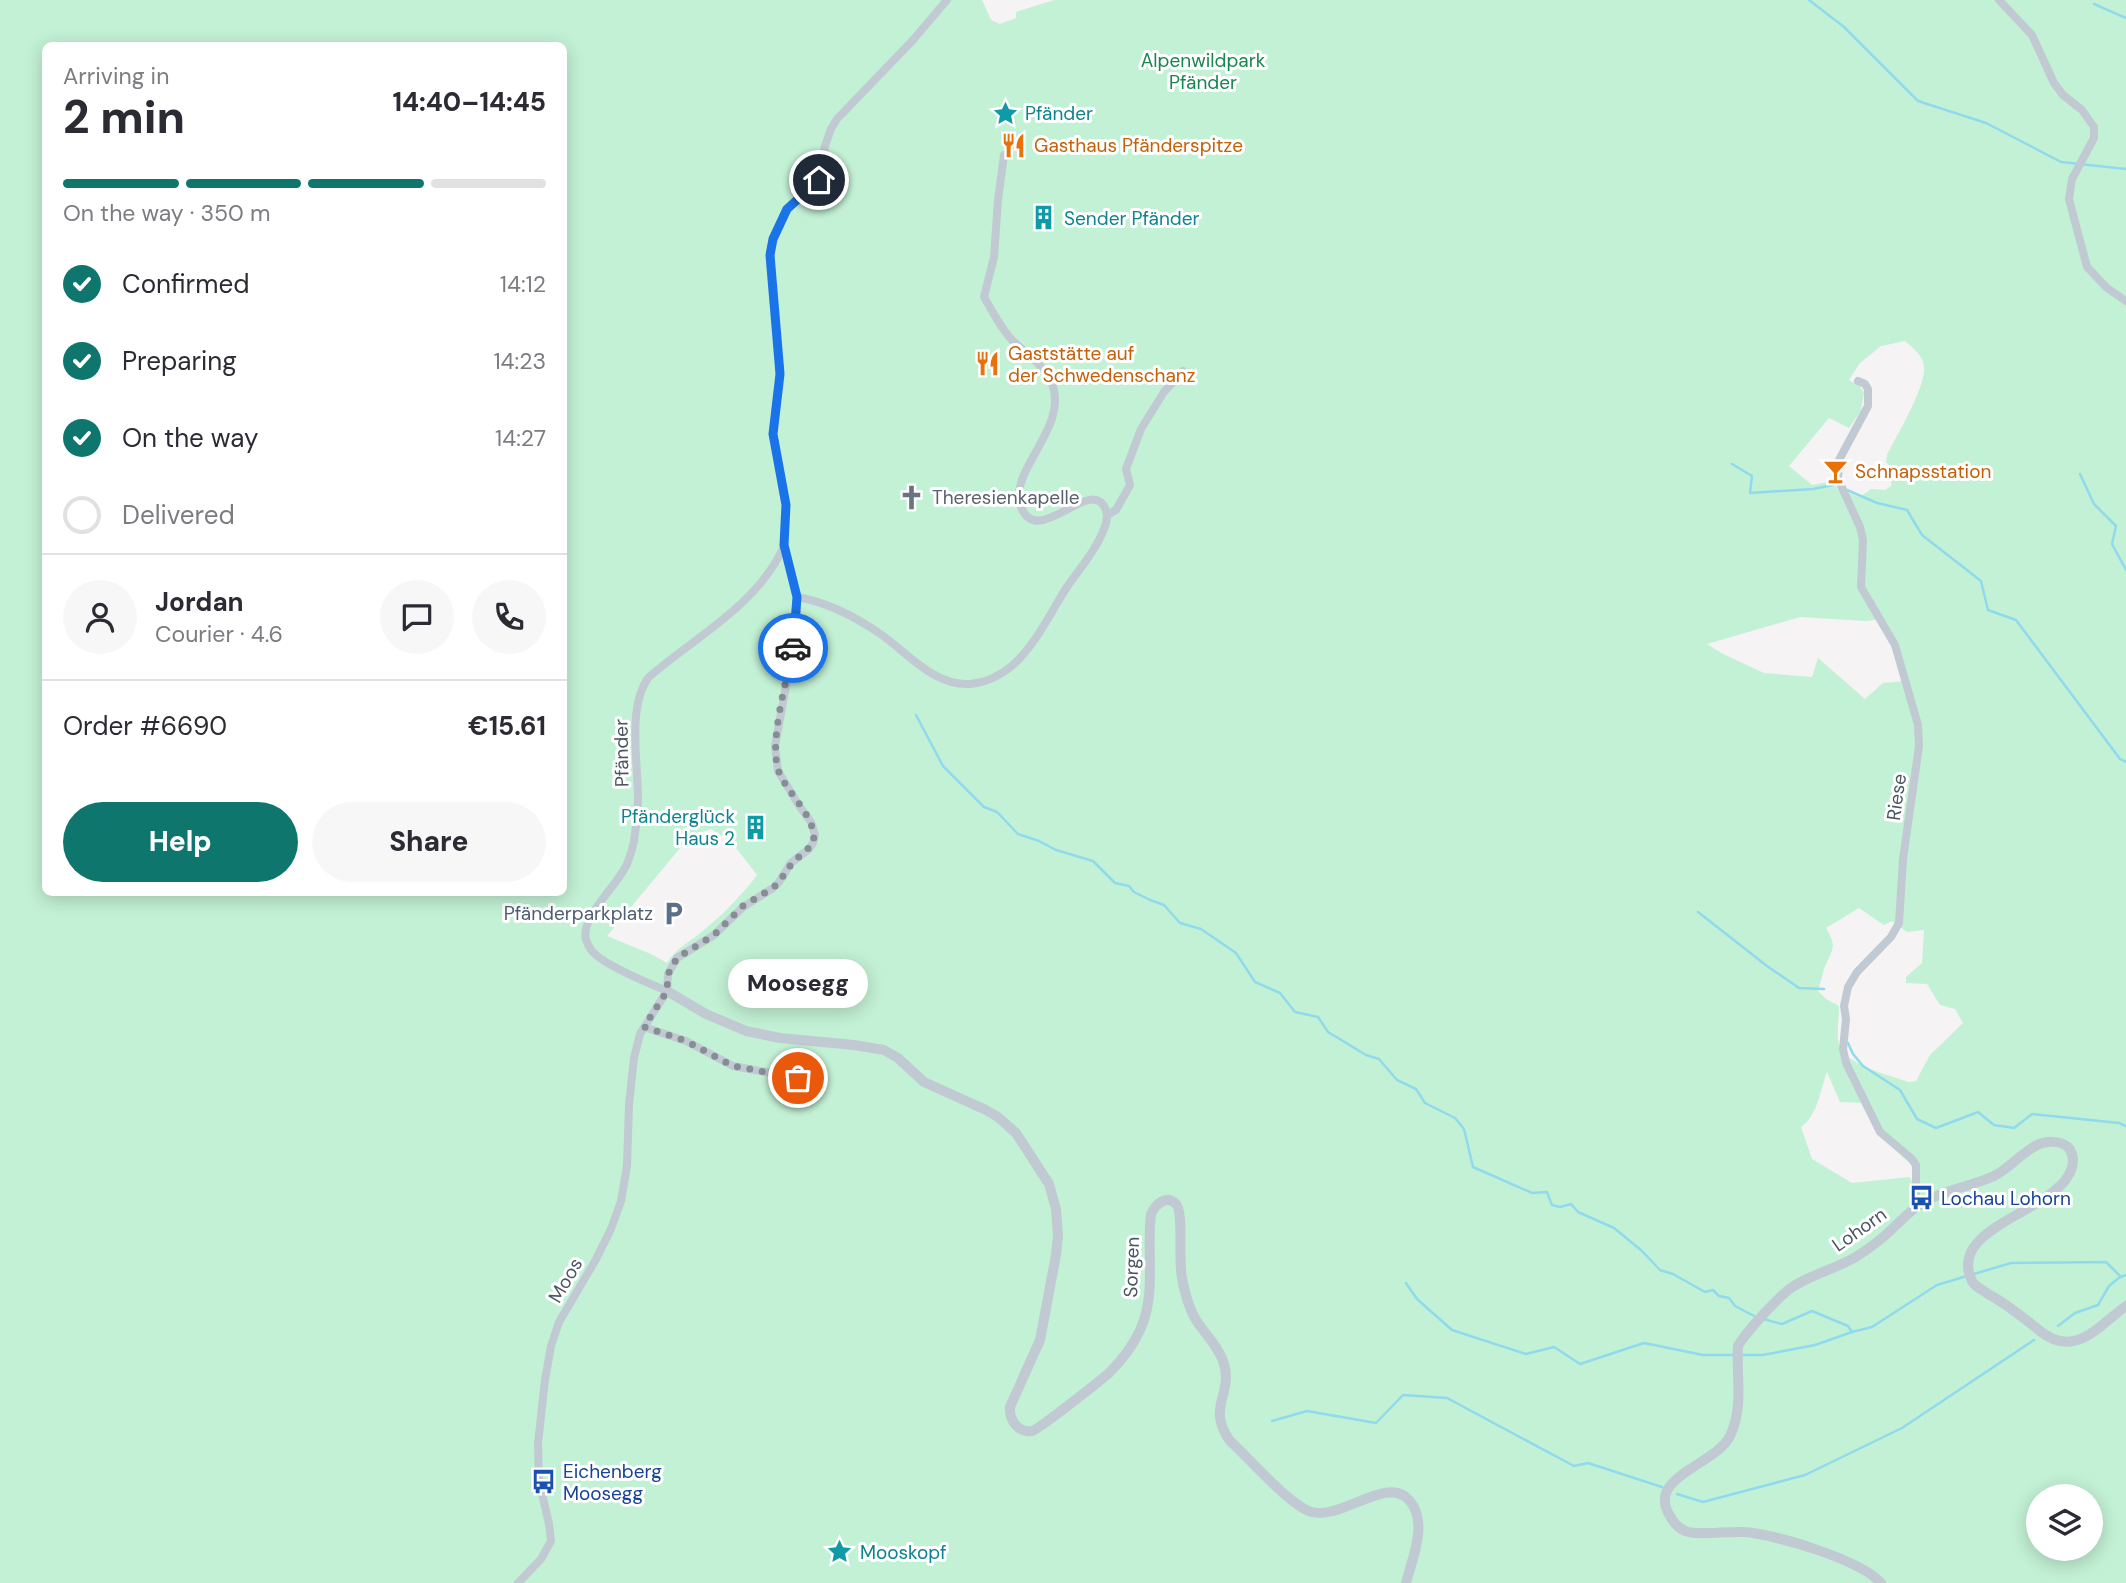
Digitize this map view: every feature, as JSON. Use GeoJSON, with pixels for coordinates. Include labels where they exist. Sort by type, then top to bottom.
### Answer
{"type":"FeatureCollection","features":[{"type":"Feature","properties":{"kind":"street","name":"Pfänder"},"geometry":{"type":"LineString","coordinates":[[784,545],[773,566],[736,608],[718,625],[649,677],[638,698],[638,799],[632,850],[621,875],[591,916],[585,933],[589,947],[598,957],[667,991],[668,974],[677,958],[714,935],[743,906],[773,888],[792,863],[813,844],[814,829],[782,778],[775,746],[795,637],[797,597],[784,545],[786,505],[773,434],[780,374],[770,255],[773,239],[787,209],[819,180],[825,146],[837,119],[913,40],[947,0]]}},
{"type":"Feature","properties":{"kind":"street"},"geometry":{"type":"LineString","coordinates":[[1999,0],[2032,35],[2054,83],[2063,95],[2082,110],[2094,127],[2094,138],[2076,170],[2069,190],[2069,199],[2087,267],[2126,301]]}},
{"type":"Feature","properties":{"kind":"street"},"geometry":{"type":"LineString","coordinates":[[797,597],[847,614],[879,633],[939,678],[968,684],[981,682],[995,677],[1012,665],[1035,641],[1095,547],[1105,526],[1107,515],[1102,504],[1093,499],[1082,501],[1060,514],[1042,520],[1030,517],[1021,507],[1020,487],[1051,422],[1055,395],[1047,374],[1028,352],[1013,341],[985,297],[995,257],[1004,155]]}},
{"type":"Feature","properties":{"kind":"street"},"geometry":{"type":"LineString","coordinates":[[1107,515],[1116,510],[1130,485],[1126,469],[1141,429],[1164,392],[1183,371]]}},
{"type":"Feature","properties":{"kind":"street","name":"Riese"},"geometry":{"type":"LineString","coordinates":[[1858,381],[1868,389],[1868,406],[1839,460],[1838,479],[1860,527],[1863,540],[1861,587],[1895,645],[1918,725],[1919,746],[1903,859],[1899,923],[1891,937],[1857,972],[1848,987],[1844,1006],[1846,1019],[1843,1049],[1846,1063],[1880,1132],[1916,1165],[1916,1197],[1919,1205]]}},
{"type":"Feature","properties":{"kind":"street","name":"Moos"},"geometry":{"type":"LineString","coordinates":[[518,1583],[541,1559],[551,1541],[539,1481],[538,1443],[551,1346],[559,1322],[595,1261],[617,1214],[626,1176],[634,1058],[640,1034],[667,991]]}},
{"type":"Feature","properties":{"kind":"street","name":"Sorgen"},"geometry":{"type":"LineString","coordinates":[[667,991],[718,1021],[747,1031],[780,1038],[884,1050],[898,1058],[924,1082],[986,1110],[1016,1133],[1049,1184],[1056,1209],[1056,1255],[1040,1340],[1010,1408],[1011,1419],[1016,1426],[1029,1431],[1044,1425],[1108,1374],[1132,1344],[1143,1322],[1149,1301],[1151,1214],[1159,1202],[1168,1200],[1177,1204],[1181,1215],[1179,1259],[1186,1297],[1196,1321],[1217,1349],[1224,1364],[1225,1384],[1219,1420],[1223,1431],[1230,1441],[1290,1498],[1308,1511],[1333,1512],[1381,1493],[1406,1496],[1415,1509],[1418,1528],[1406,1583]]}},
{"type":"Feature","properties":{"kind":"street"},"geometry":{"type":"LineString","coordinates":[[644,1027],[686,1041],[733,1066],[798,1078]]}},
{"type":"Feature","properties":{"kind":"street","name":"Lohorn"},"geometry":{"type":"LineString","coordinates":[[1881,1583],[1866,1569],[1771,1536],[1685,1531],[1677,1526],[1665,1506],[1670,1485],[1676,1478],[1719,1450],[1731,1434],[1739,1406],[1738,1349],[1757,1323],[1787,1291],[1854,1258],[1888,1233],[1919,1205],[1951,1190],[1995,1175],[2037,1145],[2053,1142],[2068,1148],[2073,1159],[2070,1173],[2051,1195],[1984,1236],[1976,1244],[1970,1254],[1971,1277],[1975,1286],[2000,1300],[2049,1338],[2061,1343],[2076,1341],[2091,1333],[2126,1306]]}},
{"type":"Feature","properties":{"kind":"green space","name":"Alpenwildpark Pfänder"},"geometry":{"type":"Polygon","coordinates":[[[0,0],[982,0],[991,20],[1000,24],[1016,18],[1016,12],[1054,0],[2126,0],[2126,1583],[0,1583],[0,0]],[[1905,341],[1881,346],[1860,363],[1849,380],[1864,392],[1861,411],[1849,428],[1829,418],[1789,466],[1812,485],[1834,481],[1837,489],[1860,497],[1871,489],[1885,490],[1891,486],[1893,471],[1886,462],[1887,455],[1916,398],[1923,376],[1923,363],[1905,341]],[[1800,617],[1707,644],[1764,673],[1812,677],[1818,658],[1865,699],[1883,683],[1906,681],[1882,619],[1866,621],[1800,617]],[[711,829],[690,836],[607,936],[667,963],[677,950],[730,906],[757,875],[733,844],[711,829]],[[1859,908],[1826,928],[1833,944],[1818,991],[1839,1006],[1838,1040],[1841,1049],[1848,1056],[1868,1068],[1909,1082],[1916,1081],[1930,1055],[1963,1023],[1955,1009],[1940,1005],[1927,984],[1906,983],[1906,977],[1922,963],[1924,930],[1907,932],[1892,921],[1884,925],[1859,908]],[[1827,1072],[1815,1109],[1801,1127],[1812,1159],[1852,1183],[1910,1177],[1913,1184],[1911,1165],[1897,1151],[1864,1103],[1840,1102],[1827,1072]]]}},
{"type":"Feature","properties":{"kind":"waterway"},"geometry":{"type":"LineString","coordinates":[[1809,0],[1844,27],[1918,101],[1986,123],[2061,162],[2126,169]]}},
{"type":"Feature","properties":{"kind":"waterway"},"geometry":{"type":"LineString","coordinates":[[2094,4],[2126,18]]}},
{"type":"Feature","properties":{"kind":"waterway"},"geometry":{"type":"LineString","coordinates":[[1732,464],[1752,476],[1750,493],[1833,485]]}},
{"type":"Feature","properties":{"kind":"waterway"},"geometry":{"type":"LineString","coordinates":[[2080,474],[2094,504],[2116,526],[2112,544],[2126,570]]}},
{"type":"Feature","properties":{"kind":"waterway"},"geometry":{"type":"LineString","coordinates":[[1847,490],[1877,503],[1907,510],[1922,535],[1981,581],[1988,610],[2016,620],[2120,759],[2126,762]]}},
{"type":"Feature","properties":{"kind":"waterway"},"geometry":{"type":"LineString","coordinates":[[916,715],[943,766],[984,807],[997,812],[1018,834],[1056,850],[1093,861],[1115,883],[1129,886],[1134,892],[1164,905],[1180,923],[1201,929],[1236,953],[1255,982],[1280,993],[1295,1012],[1318,1017],[1328,1032],[1366,1055],[1379,1059],[1397,1080],[1416,1089],[1425,1103],[1455,1118],[1464,1129],[1473,1167],[1532,1193],[1547,1192],[1552,1205],[1560,1207],[1571,1204],[1578,1212],[1614,1228],[1660,1270],[1673,1274],[1705,1292],[1713,1290],[1756,1317]]}},
{"type":"Feature","properties":{"kind":"waterway"},"geometry":{"type":"LineString","coordinates":[[1698,912],[1799,988],[1824,989]]}},
{"type":"Feature","properties":{"kind":"waterway"},"geometry":{"type":"LineString","coordinates":[[1848,1043],[1863,1066],[1900,1090],[1917,1119],[1936,1128],[1978,1112],[1994,1125],[2014,1128],[2032,1114],[2126,1126]]}},
{"type":"Feature","properties":{"kind":"waterway"},"geometry":{"type":"LineString","coordinates":[[1974,1274],[2011,1263],[2106,1262],[2121,1277],[2126,1275]]}},
{"type":"Feature","properties":{"kind":"waterway"},"geometry":{"type":"LineString","coordinates":[[1743,1355],[1763,1355],[1815,1345],[1872,1327],[1937,1285],[1967,1276]]}},
{"type":"Feature","properties":{"kind":"waterway"},"geometry":{"type":"LineString","coordinates":[[2058,1326],[2075,1313],[2098,1305],[2109,1286],[2120,1277]]}},
{"type":"Feature","properties":{"kind":"waterway"},"geometry":{"type":"LineString","coordinates":[[1406,1283],[1417,1299],[1452,1330],[1526,1354],[1554,1347],[1580,1364],[1644,1343],[1703,1355],[1736,1355]]}},
{"type":"Feature","properties":{"kind":"waterway"},"geometry":{"type":"LineString","coordinates":[[1763,1319],[1782,1324],[1812,1311],[1848,1326],[1852,1332]]}},
{"type":"Feature","properties":{"kind":"waterway"},"geometry":{"type":"LineString","coordinates":[[1677,1494],[1703,1502],[1805,1475],[1902,1428],[2034,1340]]}},
{"type":"Feature","properties":{"kind":"waterway"},"geometry":{"type":"LineString","coordinates":[[1272,1421],[1307,1411],[1376,1423],[1403,1395],[1447,1398],[1574,1466],[1588,1463],[1662,1487]]}},
{"type":"Feature","properties":{"kind":"way so far"},"geometry":{"type":"LineString","coordinates":[[793,648],[775,737],[776,757],[778,771],[814,829],[813,844],[794,860],[773,888],[751,900],[722,929],[677,958],[668,974],[667,991],[644,1027],[686,1041],[733,1066],[798,1078]]}},
{"type":"Feature","properties":{"kind":"place","name":"Pfänder"},"geometry":{"type":"Point","coordinates":[1005,113]}},
{"type":"Feature","properties":{"kind":"place","name":"Gasthaus Pfänderspitze"},"geometry":{"type":"Point","coordinates":[1014,145]}},
{"type":"Feature","properties":{"kind":"place","name":"Sender Pfänder"},"geometry":{"type":"Point","coordinates":[1044,218]}},
{"type":"Feature","properties":{"kind":"place","name":"Gaststätte auf der Schwedenschanz"},"geometry":{"type":"Point","coordinates":[988,364]}},
{"type":"Feature","properties":{"kind":"place","name":"Schnapsstation"},"geometry":{"type":"Point","coordinates":[1835,471]}},
{"type":"Feature","properties":{"kind":"place","name":"Theresienkapelle"},"geometry":{"type":"Point","coordinates":[912,497]}},
{"type":"Feature","properties":{"kind":"place","name":"Pfänderglück Haus 2"},"geometry":{"type":"Point","coordinates":[755,827]}},
{"type":"Feature","properties":{"kind":"place","name":"Pfänderparkplatz"},"geometry":{"type":"Point","coordinates":[673,913]}},
{"type":"Feature","properties":{"kind":"place","name":"Moosegg"},"geometry":{"type":"Point","coordinates":[798,1078]}},
{"type":"Feature","properties":{"kind":"place","name":"Lochau Lohorn"},"geometry":{"type":"Point","coordinates":[1921,1198]}},
{"type":"Feature","properties":{"kind":"place","name":"Eichenberg Moosegg"},"geometry":{"type":"Point","coordinates":[543,1482]}},
{"type":"Feature","properties":{"kind":"place","name":"Mooskopf"},"geometry":{"type":"Point","coordinates":[840,1552]}},
{"type":"Feature","properties":{"kind":"route"},"geometry":{"type":"LineString","coordinates":[[793,648],[797,597],[784,545],[786,505],[773,434],[780,374],[770,255],[778,225],[787,209],[819,180]]}}]}
